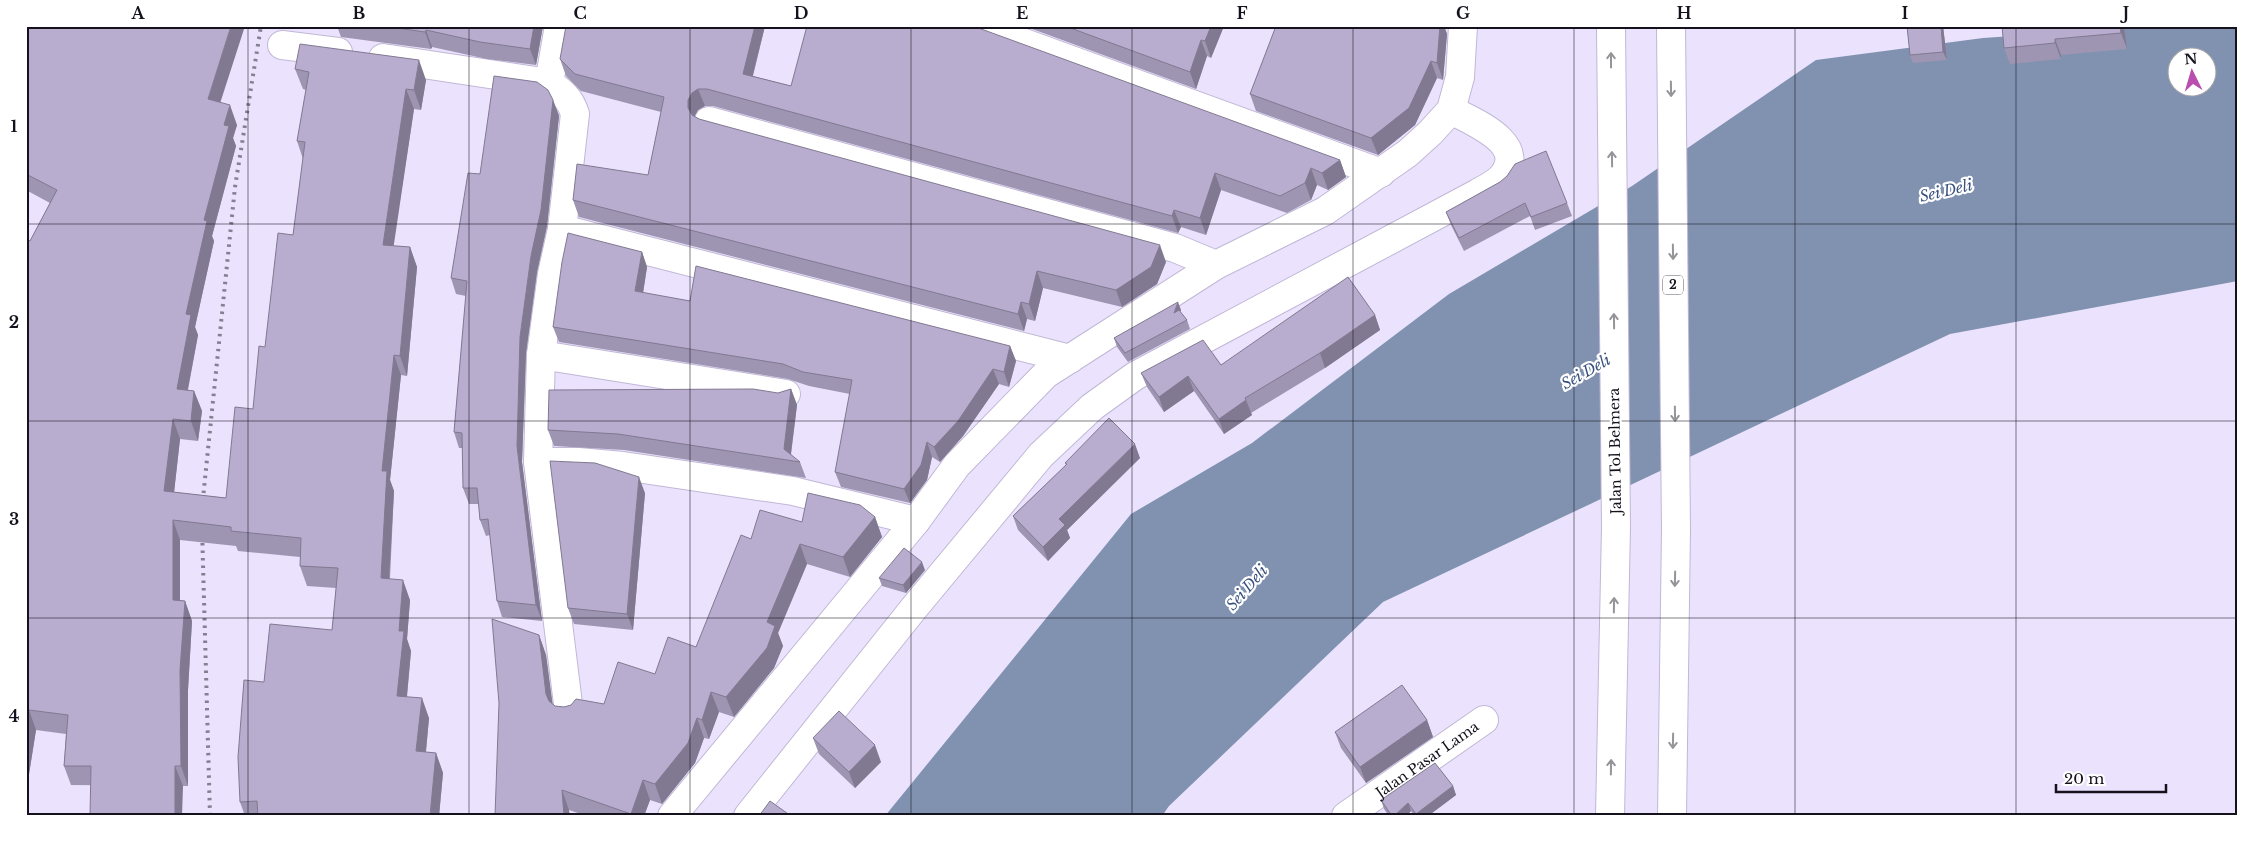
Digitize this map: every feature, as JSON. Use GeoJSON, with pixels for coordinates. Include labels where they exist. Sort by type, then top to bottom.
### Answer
{"type":"FeatureCollection","features":[{"type":"Feature","properties":{"kind":"main road"},"geometry":{"type":"LineString","coordinates":[[549,83],[560,26]]}},
{"type":"Feature","properties":{"kind":"main road"},"geometry":{"type":"LineString","coordinates":[[978,26],[1380,173]]}},
{"type":"Feature","properties":{"kind":"main road"},"geometry":{"type":"LineString","coordinates":[[672,816],[916,521],[957,465],[1046,374],[1216,265],[1326,211],[1380,173],[1430,133],[1451,110],[1460,77],[1463,26]]}},
{"type":"Feature","properties":{"kind":"main road","name":"Jalan Tol Belmera"},"geometry":{"type":"LineString","coordinates":[[1610,816],[1616,527],[1611,93],[1612,26]]}},
{"type":"Feature","properties":{"kind":"main road","name":"2"},"geometry":{"type":"LineString","coordinates":[[1671,33],[1676,530],[1672,816]]}},
{"type":"Feature","properties":{"kind":"main road"},"geometry":{"type":"LineString","coordinates":[[282,44],[549,83],[562,91],[570,101],[574,114],[562,229],[552,274],[541,355],[538,462],[569,712]]}},
{"type":"Feature","properties":{"kind":"main road"},"geometry":{"type":"LineString","coordinates":[[748,816],[914,608],[1041,455],[1092,407],[1135,376],[1469,198],[1500,178],[1508,166],[1508,154],[1503,141],[1451,110]]}},
{"type":"Feature","properties":{"kind":"main road"},"geometry":{"type":"LineString","coordinates":[[709,121],[1175,248],[1216,265]]}},
{"type":"Feature","properties":{"kind":"main road"},"geometry":{"type":"LineString","coordinates":[[562,229],[1070,359]]}},
{"type":"Feature","properties":{"kind":"main road"},"geometry":{"type":"LineString","coordinates":[[541,355],[786,394]]}},
{"type":"Feature","properties":{"kind":"main road"},"geometry":{"type":"LineString","coordinates":[[538,462],[578,462],[622,466],[792,491],[916,521]]}},
{"type":"Feature","properties":{"kind":"main road","name":"Jalan Pasar Lama"},"geometry":{"type":"LineString","coordinates":[[1346,816],[1484,720]]}},
{"type":"Feature","properties":{"kind":"water","name":"Sei Deli"},"geometry":{"type":"Polygon","coordinates":[[[2155,26],[2238,26],[2238,281],[1950,334],[1383,602],[1169,806],[1162,816],[885,816],[1131,514],[1252,443],[1449,294],[1632,186],[1816,60],[1983,38],[2155,26]]]}},
{"type":"Feature","properties":{"kind":"building"},"geometry":{"type":"Polygon","coordinates":[[[26,26],[231,26],[208,99],[230,105],[224,125],[229,126],[204,220],[207,221],[186,314],[191,315],[177,389],[194,391],[191,421],[173,419],[164,491],[226,498],[235,407],[253,409],[259,346],[265,347],[278,233],[293,235],[305,142],[297,141],[309,72],[295,69],[300,44],[419,60],[414,90],[406,89],[383,245],[410,247],[400,356],[394,355],[382,471],[387,471],[381,578],[403,580],[399,631],[404,631],[397,696],[422,698],[416,751],[436,753],[430,816],[258,816],[257,801],[240,802],[238,757],[244,680],[264,682],[270,624],[332,630],[338,568],[300,566],[301,538],[231,531],[231,527],[173,520],[173,600],[185,601],[180,670],[181,766],[175,766],[175,816],[90,816],[91,766],[64,766],[68,715],[29,710],[26,728],[26,239],[30,241],[57,190],[26,174],[26,26]]]}},
{"type":"Feature","properties":{"kind":"building"},"geometry":{"type":"Polygon","coordinates":[[[383,26],[534,26],[530,49],[480,42],[426,30],[425,32],[383,26]]]}},
{"type":"Feature","properties":{"kind":"building"},"geometry":{"type":"Polygon","coordinates":[[[566,26],[755,26],[743,74],[791,86],[807,26],[973,26],[1340,160],[1322,173],[1311,168],[1305,183],[1280,196],[1215,173],[1200,218],[1174,210],[1172,216],[707,89],[698,89],[692,93],[688,100],[688,108],[692,115],[699,119],[1160,245],[1151,267],[1116,290],[1037,271],[1029,304],[1021,302],[1018,314],[573,200],[577,164],[648,175],[664,97],[575,74],[560,59],[566,26]]]}},
{"type":"Feature","properties":{"kind":"building"},"geometry":{"type":"Polygon","coordinates":[[[1065,26],[1211,26],[1205,41],[1201,40],[1190,72],[1065,26]]]}},
{"type":"Feature","properties":{"kind":"building"},"geometry":{"type":"Polygon","coordinates":[[[1276,26],[1440,26],[1437,63],[1431,61],[1409,108],[1371,138],[1250,94],[1276,26]]]}},
{"type":"Feature","properties":{"kind":"building"},"geometry":{"type":"Polygon","coordinates":[[[1907,26],[1941,26],[1943,52],[1910,55],[1907,26]]]}},
{"type":"Feature","properties":{"kind":"building"},"geometry":{"type":"Polygon","coordinates":[[[2002,26],[2120,26],[2121,33],[2055,39],[2055,43],[2004,48],[2002,26]]]}},
{"type":"Feature","properties":{"kind":"building"},"geometry":{"type":"Polygon","coordinates":[[[494,76],[537,82],[548,90],[553,100],[541,210],[531,256],[520,337],[517,446],[536,605],[497,601],[488,519],[480,520],[477,488],[463,488],[462,433],[454,432],[467,281],[451,278],[468,173],[480,174],[494,76]]]}},
{"type":"Feature","properties":{"kind":"building"},"geometry":{"type":"Polygon","coordinates":[[[1546,151],[1567,203],[1531,217],[1525,203],[1459,238],[1446,212],[1500,182],[1507,176],[1515,164],[1546,151]]]}},
{"type":"Feature","properties":{"kind":"building"},"geometry":{"type":"Polygon","coordinates":[[[568,233],[642,252],[635,291],[690,301],[696,266],[1010,346],[1004,372],[993,369],[958,421],[934,447],[927,442],[921,465],[904,489],[835,472],[852,380],[803,372],[783,364],[553,327],[568,233]]]}},
{"type":"Feature","properties":{"kind":"building"},"geometry":{"type":"Polygon","coordinates":[[[1348,277],[1375,315],[1320,353],[1245,398],[1246,400],[1219,419],[1188,376],[1159,397],[1141,373],[1203,340],[1221,365],[1348,277]]]}},
{"type":"Feature","properties":{"kind":"building"},"geometry":{"type":"Polygon","coordinates":[[[1178,302],[1174,313],[1179,310],[1187,320],[1125,353],[1114,338],[1178,302]]]}},
{"type":"Feature","properties":{"kind":"building"},"geometry":{"type":"Polygon","coordinates":[[[753,389],[778,393],[791,389],[784,449],[800,462],[618,434],[548,430],[549,390],[753,389]]]}},
{"type":"Feature","properties":{"kind":"building"},"geometry":{"type":"Polygon","coordinates":[[[1109,418],[1135,444],[1059,519],[1065,525],[1043,547],[1013,516],[1067,464],[1065,463],[1109,418]]]}},
{"type":"Feature","properties":{"kind":"building"},"geometry":{"type":"Polygon","coordinates":[[[550,461],[595,463],[639,477],[627,614],[568,608],[550,461]]]}},
{"type":"Feature","properties":{"kind":"building"},"geometry":{"type":"Polygon","coordinates":[[[808,493],[860,505],[875,517],[843,557],[800,544],[767,622],[775,626],[767,648],[726,697],[711,692],[702,720],[697,718],[688,743],[655,784],[643,780],[631,814],[562,790],[564,816],[495,816],[499,703],[492,619],[539,635],[546,694],[549,701],[555,706],[564,707],[571,705],[576,699],[604,704],[618,662],[655,674],[668,637],[696,647],[741,535],[751,539],[760,510],[802,522],[808,493]]]}},
{"type":"Feature","properties":{"kind":"building"},"geometry":{"type":"Polygon","coordinates":[[[904,548],[922,562],[903,585],[879,578],[904,548]]]}},
{"type":"Feature","properties":{"kind":"building"},"geometry":{"type":"Polygon","coordinates":[[[1402,685],[1427,720],[1360,767],[1335,732],[1402,685]]]}},
{"type":"Feature","properties":{"kind":"building"},"geometry":{"type":"Polygon","coordinates":[[[839,711],[875,745],[849,772],[813,738],[839,711]]]}},
{"type":"Feature","properties":{"kind":"building"},"geometry":{"type":"Polygon","coordinates":[[[1435,763],[1453,786],[1416,814],[1408,803],[1392,816],[1381,800],[1435,763]]]}},
{"type":"Feature","properties":{"kind":"building"},"geometry":{"type":"Polygon","coordinates":[[[770,801],[791,816],[759,816],[770,801]]]}},
{"type":"Feature","properties":{"kind":"railway"},"geometry":{"type":"LineString","coordinates":[[202,508],[235,187],[261,26]]}},
{"type":"Feature","properties":{"kind":"railway"},"geometry":{"type":"LineString","coordinates":[[202,528],[210,816]]}}]}
